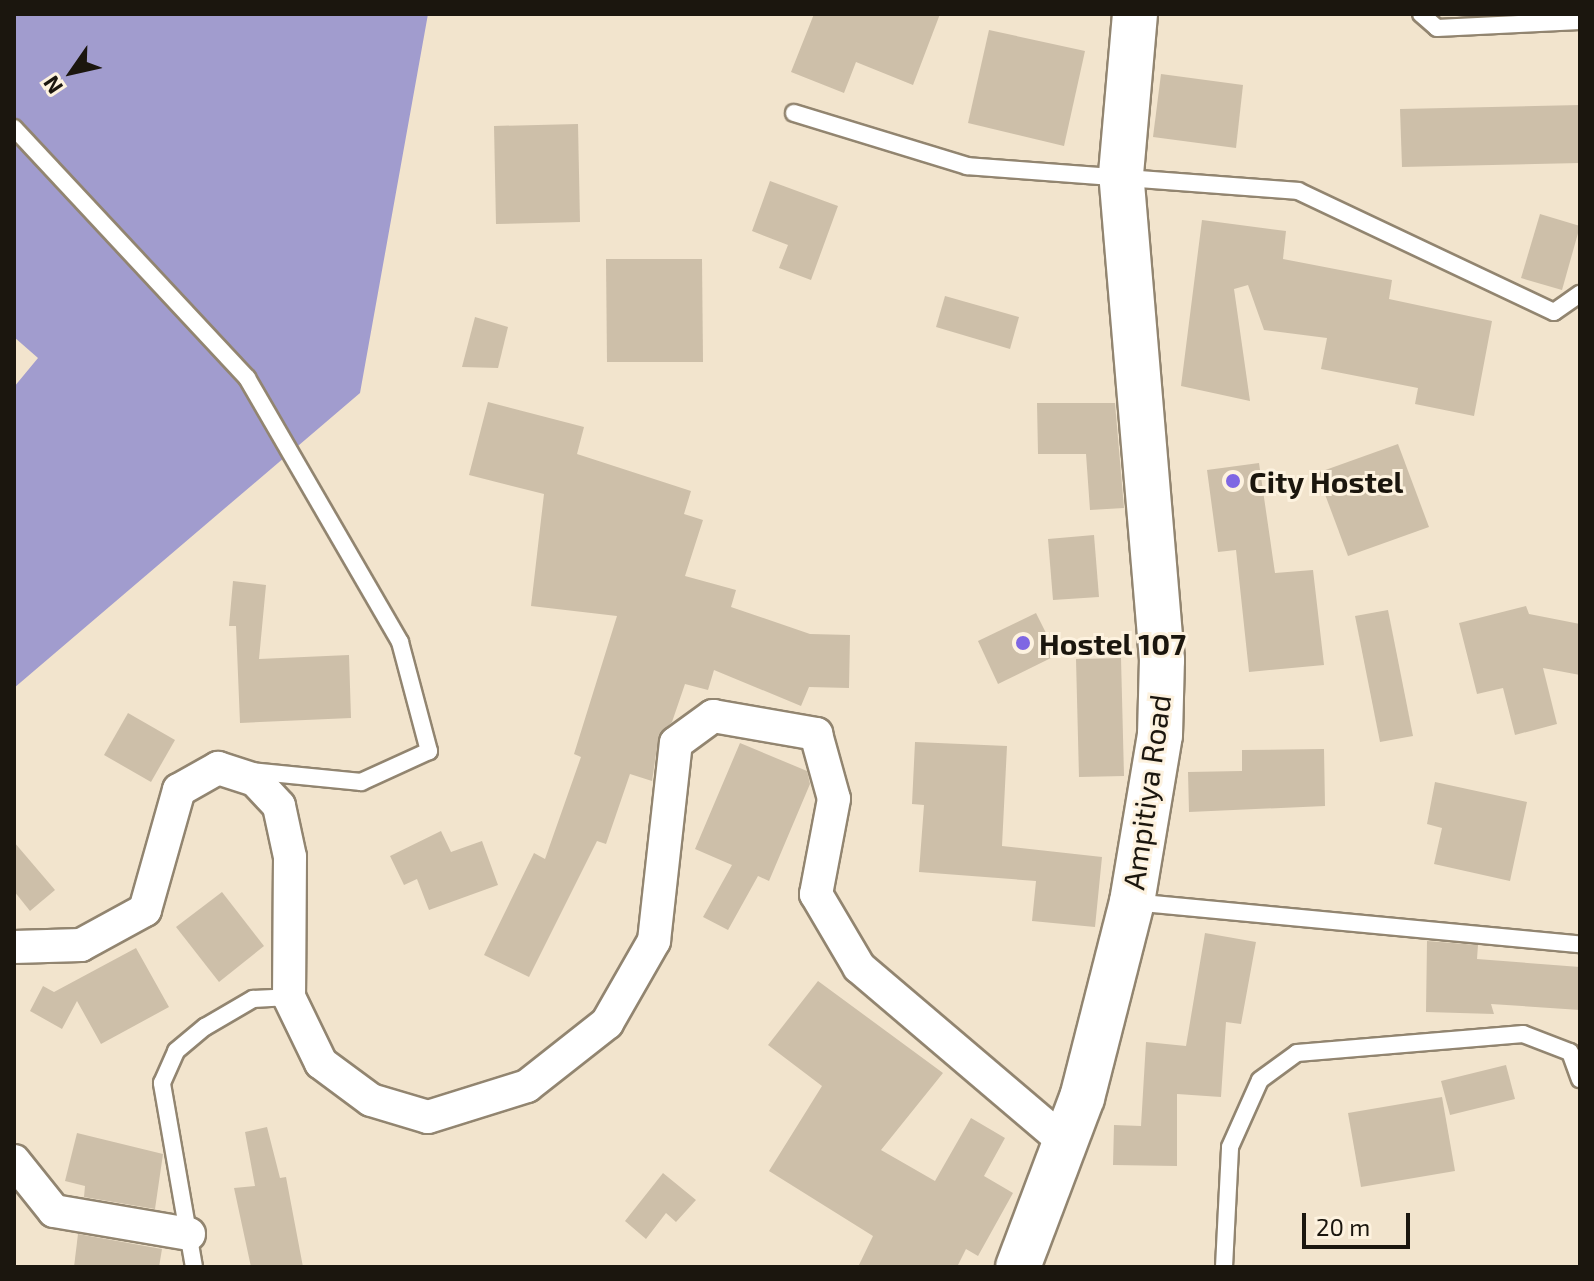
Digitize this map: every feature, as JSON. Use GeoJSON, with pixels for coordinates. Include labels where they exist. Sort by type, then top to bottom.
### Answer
{"type":"FeatureCollection","features":[{"type":"Feature","properties":{"kind":"main road","name":"Ampitiya Road"},"geometry":{"type":"LineString","coordinates":[[1018,1267],[1066,1143],[1132,902],[1160,735],[1162,660],[1121,174],[1135,14]]}},
{"type":"Feature","properties":{"kind":"street"},"geometry":{"type":"LineString","coordinates":[[14,947],[81,945],[145,910],[179,790],[218,768],[255,780],[279,806],[290,857],[289,997],[321,1063],[371,1100],[428,1117],[527,1086],[607,1023],[654,941],[676,743],[713,716],[816,734],[834,799],[816,894],[859,967],[1066,1143]]}},
{"type":"Feature","properties":{"kind":"street"},"geometry":{"type":"LineString","coordinates":[[14,1161],[54,1211],[189,1234]]}},
{"type":"Feature","properties":{"kind":"lane"},"geometry":{"type":"LineString","coordinates":[[1421,14],[1437,28],[1580,21]]}},
{"type":"Feature","properties":{"kind":"lane"},"geometry":{"type":"LineString","coordinates":[[794,113],[967,166],[1121,174],[1298,191],[1554,312],[1580,294]]}},
{"type":"Feature","properties":{"kind":"lane"},"geometry":{"type":"LineString","coordinates":[[14,128],[247,378],[400,642],[429,751],[361,782],[218,768]]}},
{"type":"Feature","properties":{"kind":"lane"},"geometry":{"type":"LineString","coordinates":[[1132,902],[1580,944]]}},
{"type":"Feature","properties":{"kind":"lane"},"geometry":{"type":"LineString","coordinates":[[194,1267],[162,1083],[176,1051],[253,999],[289,997]]}},
{"type":"Feature","properties":{"kind":"lane"},"geometry":{"type":"LineString","coordinates":[[1224,1267],[1230,1147],[1260,1080],[1297,1053],[1523,1034],[1570,1052],[1580,1079]]}},
{"type":"Feature","properties":{"kind":"shaded area"},"geometry":{"type":"Polygon","coordinates":[[[14,14],[428,14],[360,393],[14,688],[14,387],[38,358],[14,337],[14,14]]]}},
{"type":"Feature","properties":{"kind":"building"},"geometry":{"type":"Polygon","coordinates":[[[814,14],[940,14],[913,85],[856,62],[844,93],[791,72],[814,14]]]}},
{"type":"Feature","properties":{"kind":"building"},"geometry":{"type":"Polygon","coordinates":[[[989,30],[1085,51],[1064,146],[968,123],[989,30]]]}},
{"type":"Feature","properties":{"kind":"building"},"geometry":{"type":"Polygon","coordinates":[[[1161,74],[1243,85],[1236,148],[1153,137],[1161,74]]]}},
{"type":"Feature","properties":{"kind":"building"},"geometry":{"type":"Polygon","coordinates":[[[1580,105],[1580,163],[1402,167],[1400,109],[1580,105]]]}},
{"type":"Feature","properties":{"kind":"building"},"geometry":{"type":"Polygon","coordinates":[[[578,124],[580,222],[496,224],[494,126],[578,124]]]}},
{"type":"Feature","properties":{"kind":"building"},"geometry":{"type":"Polygon","coordinates":[[[770,181],[838,206],[811,280],[779,268],[788,245],[752,231],[770,181]]]}},
{"type":"Feature","properties":{"kind":"building"},"geometry":{"type":"Polygon","coordinates":[[[1540,214],[1580,226],[1562,290],[1521,278],[1540,214]]]}},
{"type":"Feature","properties":{"kind":"building"},"geometry":{"type":"Polygon","coordinates":[[[1202,220],[1286,231],[1283,259],[1392,280],[1389,299],[1492,321],[1474,416],[1415,404],[1418,388],[1321,369],[1327,338],[1264,330],[1248,285],[1234,289],[1250,401],[1181,386],[1202,220]]]}},
{"type":"Feature","properties":{"kind":"building"},"geometry":{"type":"Polygon","coordinates":[[[606,259],[702,259],[703,362],[607,362],[606,259]]]}},
{"type":"Feature","properties":{"kind":"building"},"geometry":{"type":"Polygon","coordinates":[[[945,296],[1019,317],[1010,349],[936,327],[945,296]]]}},
{"type":"Feature","properties":{"kind":"building"},"geometry":{"type":"Polygon","coordinates":[[[475,317],[508,327],[498,368],[462,367],[475,317]]]}},
{"type":"Feature","properties":{"kind":"building"},"geometry":{"type":"Polygon","coordinates":[[[488,402],[584,427],[577,454],[691,491],[684,514],[703,520],[685,576],[736,590],[731,607],[810,634],[850,635],[849,688],[809,687],[801,706],[714,670],[708,690],[685,684],[672,722],[659,734],[652,781],[630,774],[606,844],[597,841],[529,977],[484,955],[534,853],[545,859],[581,757],[574,754],[617,616],[531,606],[544,494],[469,475],[488,402]]]}},
{"type":"Feature","properties":{"kind":"building"},"geometry":{"type":"Polygon","coordinates":[[[1037,403],[1115,403],[1124,508],[1090,510],[1086,454],[1038,454],[1037,403]]]}},
{"type":"Feature","properties":{"kind":"building"},"geometry":{"type":"Polygon","coordinates":[[[1398,444],[1429,527],[1348,556],[1317,473],[1398,444]]]}},
{"type":"Feature","properties":{"kind":"building"},"geometry":{"type":"Polygon","coordinates":[[[1259,463],[1275,573],[1313,570],[1324,665],[1249,672],[1236,550],[1218,552],[1207,470],[1259,463]]]}},
{"type":"Feature","properties":{"kind":"building"},"geometry":{"type":"Polygon","coordinates":[[[1094,535],[1099,597],[1053,600],[1048,539],[1094,535]]]}},
{"type":"Feature","properties":{"kind":"building"},"geometry":{"type":"Polygon","coordinates":[[[233,581],[266,585],[259,659],[349,655],[351,718],[240,723],[236,626],[229,626],[233,581]]]}},
{"type":"Feature","properties":{"kind":"building"},"geometry":{"type":"Polygon","coordinates":[[[1526,606],[1529,614],[1580,624],[1580,675],[1543,668],[1557,724],[1515,735],[1503,688],[1477,694],[1459,623],[1526,606]]]}},
{"type":"Feature","properties":{"kind":"building"},"geometry":{"type":"Polygon","coordinates":[[[1388,610],[1413,736],[1380,742],[1355,616],[1388,610]]]}},
{"type":"Feature","properties":{"kind":"building"},"geometry":{"type":"Polygon","coordinates":[[[1036,613],[1057,655],[998,684],[978,641],[1036,613]]]}},
{"type":"Feature","properties":{"kind":"building"},"geometry":{"type":"Polygon","coordinates":[[[1121,658],[1124,776],[1079,777],[1076,659],[1121,658]]]}},
{"type":"Feature","properties":{"kind":"building"},"geometry":{"type":"Polygon","coordinates":[[[128,713],[175,740],[151,782],[104,755],[128,713]]]}},
{"type":"Feature","properties":{"kind":"building"},"geometry":{"type":"Polygon","coordinates":[[[915,742],[1007,746],[1002,846],[1102,857],[1095,927],[1032,921],[1036,881],[919,872],[924,805],[912,804],[915,742]]]}},
{"type":"Feature","properties":{"kind":"building"},"geometry":{"type":"Polygon","coordinates":[[[740,743],[807,771],[810,784],[769,881],[758,876],[728,930],[703,917],[732,865],[695,849],[740,743]]]}},
{"type":"Feature","properties":{"kind":"building"},"geometry":{"type":"Polygon","coordinates":[[[1324,749],[1325,806],[1189,812],[1188,772],[1242,771],[1242,750],[1324,749]]]}},
{"type":"Feature","properties":{"kind":"building"},"geometry":{"type":"Polygon","coordinates":[[[1435,782],[1527,802],[1510,881],[1434,864],[1442,828],[1427,824],[1435,782]]]}},
{"type":"Feature","properties":{"kind":"building"},"geometry":{"type":"Polygon","coordinates":[[[441,831],[451,852],[482,841],[498,885],[429,910],[417,879],[404,885],[390,856],[441,831]]]}},
{"type":"Feature","properties":{"kind":"building"},"geometry":{"type":"Polygon","coordinates":[[[14,842],[55,890],[30,911],[14,891],[14,842]]]}},
{"type":"Feature","properties":{"kind":"building"},"geometry":{"type":"Polygon","coordinates":[[[222,892],[264,946],[219,982],[176,927],[222,892]]]}},
{"type":"Feature","properties":{"kind":"building"},"geometry":{"type":"Polygon","coordinates":[[[1205,933],[1256,942],[1241,1024],[1226,1022],[1221,1097],[1177,1094],[1177,1166],[1113,1165],[1114,1125],[1141,1126],[1146,1042],[1186,1046],[1205,933]]]}},
{"type":"Feature","properties":{"kind":"building"},"geometry":{"type":"Polygon","coordinates":[[[1427,941],[1478,945],[1477,959],[1580,967],[1580,1010],[1491,1004],[1494,1014],[1426,1012],[1427,941]]]}},
{"type":"Feature","properties":{"kind":"building"},"geometry":{"type":"Polygon","coordinates":[[[136,948],[169,1007],[101,1044],[77,1001],[62,1029],[30,1011],[43,986],[54,992],[136,948]]]}},
{"type":"Feature","properties":{"kind":"building"},"geometry":{"type":"Polygon","coordinates":[[[818,981],[943,1073],[881,1150],[935,1181],[971,1118],[1005,1138],[984,1176],[1013,1193],[978,1256],[966,1249],[957,1267],[858,1267],[873,1236],[769,1171],[822,1086],[768,1045],[818,981]]]}},
{"type":"Feature","properties":{"kind":"building"},"geometry":{"type":"Polygon","coordinates":[[[1506,1065],[1515,1099],[1450,1115],[1441,1081],[1506,1065]]]}},
{"type":"Feature","properties":{"kind":"building"},"geometry":{"type":"Polygon","coordinates":[[[1442,1097],[1455,1171],[1361,1187],[1348,1113],[1442,1097]]]}},
{"type":"Feature","properties":{"kind":"building"},"geometry":{"type":"Polygon","coordinates":[[[267,1127],[280,1178],[286,1177],[303,1267],[251,1267],[234,1188],[255,1186],[245,1132],[267,1127]]]}},
{"type":"Feature","properties":{"kind":"building"},"geometry":{"type":"Polygon","coordinates":[[[77,1133],[163,1154],[155,1209],[84,1197],[85,1186],[65,1181],[77,1133]]]}},
{"type":"Feature","properties":{"kind":"building"},"geometry":{"type":"Polygon","coordinates":[[[663,1173],[696,1200],[676,1222],[666,1213],[646,1239],[625,1221],[663,1173]]]}},
{"type":"Feature","properties":{"kind":"building"},"geometry":{"type":"Polygon","coordinates":[[[78,1234],[162,1249],[159,1267],[74,1267],[78,1234]]]}},
{"type":"Feature","properties":{"kind":"place","name":"City Hostel"},"geometry":{"type":"Point","coordinates":[1233,481]}},
{"type":"Feature","properties":{"kind":"place","name":"Hostel 107"},"geometry":{"type":"Point","coordinates":[1023,643]}}]}
